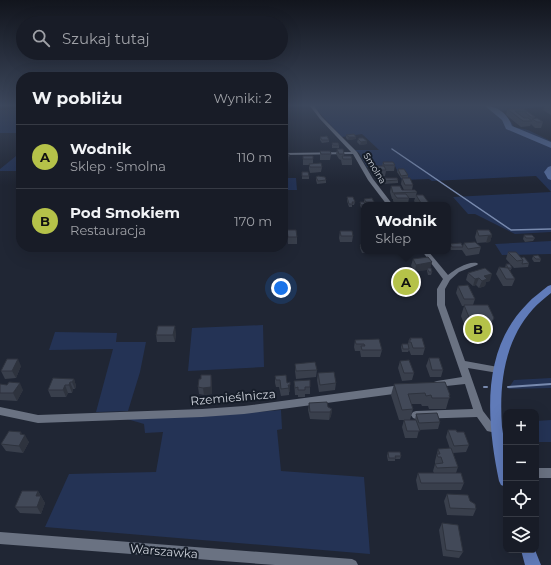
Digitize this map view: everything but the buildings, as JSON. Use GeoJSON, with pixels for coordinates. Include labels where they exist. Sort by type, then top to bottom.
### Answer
{"type":"FeatureCollection","features":[{"type":"Feature","properties":{"kind":"main road"},"geometry":{"type":"LineString","coordinates":[[503,464],[496,429],[495,398],[498,370],[507,341],[518,320],[539,297],[551,288]]}},
{"type":"Feature","properties":{"kind":"main road"},"geometry":{"type":"LineString","coordinates":[[529,553],[533,565]]}},
{"type":"Feature","properties":{"kind":"street","name":"Smolna"},"geometry":{"type":"LineString","coordinates":[[335,132],[355,152],[371,180],[388,202]]}},
{"type":"Feature","properties":{"kind":"street"},"geometry":{"type":"LineString","coordinates":[[288,154],[355,152]]}},
{"type":"Feature","properties":{"kind":"street"},"geometry":{"type":"LineString","coordinates":[[427,254],[446,279]]}},
{"type":"Feature","properties":{"kind":"street"},"geometry":{"type":"LineString","coordinates":[[475,264],[457,271],[446,279],[441,289],[441,305],[479,414],[490,428],[496,429]]}},
{"type":"Feature","properties":{"kind":"street"},"geometry":{"type":"LineString","coordinates":[[462,364],[498,370]]}},
{"type":"Feature","properties":{"kind":"street"},"geometry":{"type":"LineString","coordinates":[[428,386],[467,380]]}},
{"type":"Feature","properties":{"kind":"street","name":"Rzemieślnicza"},"geometry":{"type":"LineString","coordinates":[[0,411],[38,419],[202,413],[244,410],[413,388]]}},
{"type":"Feature","properties":{"kind":"street"},"geometry":{"type":"LineString","coordinates":[[416,415],[479,414]]}},
{"type":"Feature","properties":{"kind":"street"},"geometry":{"type":"LineString","coordinates":[[539,473],[551,474]]}},
{"type":"Feature","properties":{"kind":"street","name":"Warszawka"},"geometry":{"type":"LineString","coordinates":[[0,538],[352,565]]}},
{"type":"Feature","properties":{"kind":"shaded area"},"geometry":{"type":"Polygon","coordinates":[[[0,132],[16,132],[16,133],[0,132]]]}},
{"type":"Feature","properties":{"kind":"shaded area"},"geometry":{"type":"Polygon","coordinates":[[[338,132],[533,132],[551,141],[551,192],[536,176],[432,181],[429,179],[402,180],[395,166],[367,167],[359,153],[355,150],[379,150],[362,134],[342,137],[338,132]]]}},
{"type":"Feature","properties":{"kind":"shaded area"},"geometry":{"type":"Polygon","coordinates":[[[16,156],[16,171],[0,171],[0,169],[16,156]]]}},
{"type":"Feature","properties":{"kind":"shaded area"},"geometry":{"type":"Polygon","coordinates":[[[288,178],[296,178],[297,190],[288,190],[288,178]]]}},
{"type":"Feature","properties":{"kind":"shaded area"},"geometry":{"type":"Polygon","coordinates":[[[551,192],[551,232],[515,234],[475,214],[468,214],[453,197],[551,192]]]}},
{"type":"Feature","properties":{"kind":"shaded area"},"geometry":{"type":"Polygon","coordinates":[[[551,241],[551,254],[502,255],[495,244],[551,241]]]}},
{"type":"Feature","properties":{"kind":"shaded area"},"geometry":{"type":"Polygon","coordinates":[[[263,325],[264,367],[188,371],[192,328],[263,325]]]}},
{"type":"Feature","properties":{"kind":"shaded area"},"geometry":{"type":"Polygon","coordinates":[[[55,332],[117,333],[116,342],[146,342],[140,372],[128,411],[96,412],[113,349],[49,350],[55,332]]]}},
{"type":"Feature","properties":{"kind":"shaded area"},"geometry":{"type":"Polygon","coordinates":[[[551,378],[551,388],[508,389],[514,380],[551,378]]]}},
{"type":"Feature","properties":{"kind":"shaded area"},"geometry":{"type":"Polygon","coordinates":[[[281,410],[282,429],[277,430],[281,471],[364,477],[370,554],[45,527],[69,474],[156,472],[163,432],[145,433],[144,424],[127,419],[207,416],[281,410]]]}},
{"type":"Feature","properties":{"kind":"shaded area"},"geometry":{"type":"Polygon","coordinates":[[[551,420],[551,442],[539,442],[539,421],[551,420]]]}},
{"type":"Feature","properties":{"kind":"waterway"},"geometry":{"type":"LineString","coordinates":[[522,132],[551,145]]}},
{"type":"Feature","properties":{"kind":"waterway"},"geometry":{"type":"LineString","coordinates":[[392,149],[511,230],[551,229]]}},
{"type":"Feature","properties":{"kind":"waterway"},"geometry":{"type":"LineString","coordinates":[[551,169],[549,172],[551,177]]}},
{"type":"Feature","properties":{"kind":"waterway"},"geometry":{"type":"LineString","coordinates":[[508,387],[551,384]]}},
{"type":"Feature","properties":{"kind":"place","name":"Wodnik"},"geometry":{"type":"Point","coordinates":[406,282]}},
{"type":"Feature","properties":{"kind":"place","name":"Pod Smokiem"},"geometry":{"type":"Point","coordinates":[478,329]}}]}
